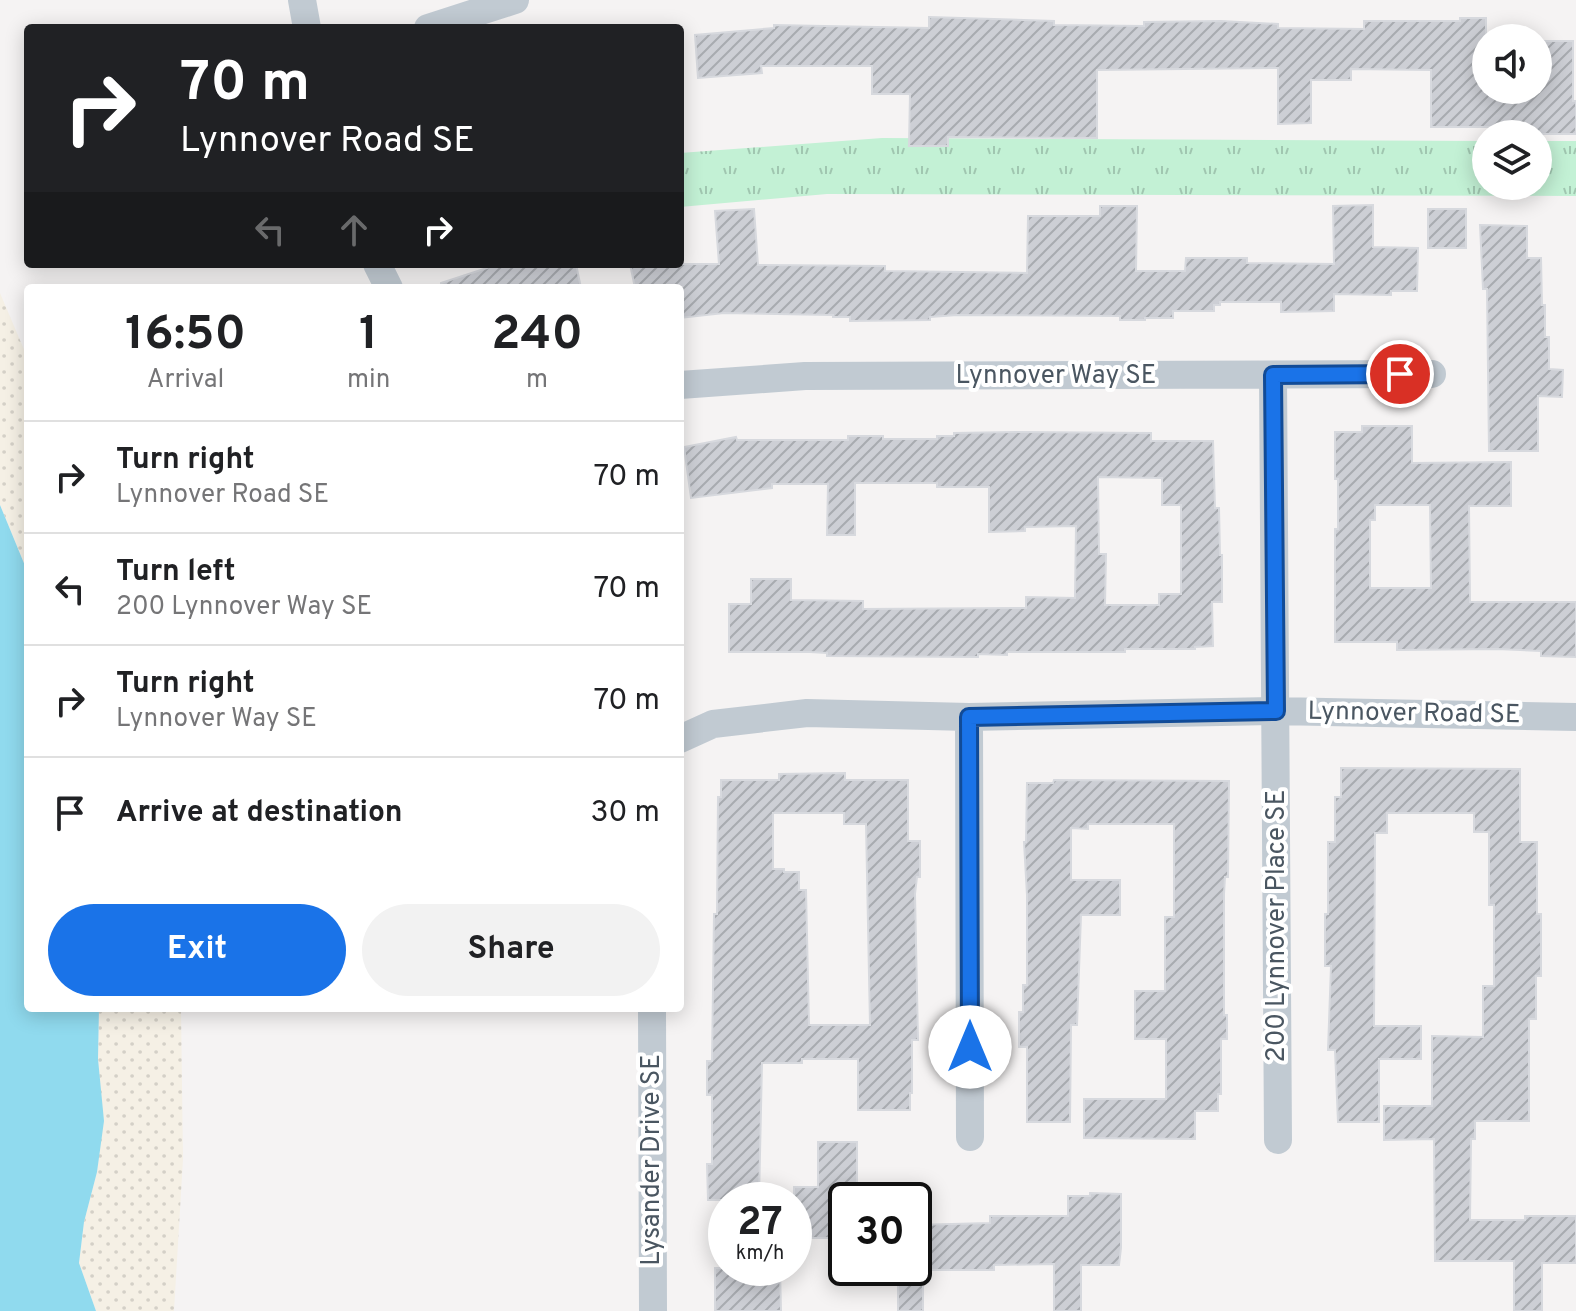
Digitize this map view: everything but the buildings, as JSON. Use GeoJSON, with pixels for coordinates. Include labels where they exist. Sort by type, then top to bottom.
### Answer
{"type":"FeatureCollection","features":[{"type":"Feature","properties":{"kind":"street"},"geometry":{"type":"LineString","coordinates":[[302,0],[306,24]]}},
{"type":"Feature","properties":{"kind":"street"},"geometry":{"type":"LineString","coordinates":[[440,24],[515,0]]}},
{"type":"Feature","properties":{"kind":"street","name":"Lynnover Way SE"},"geometry":{"type":"LineString","coordinates":[[684,385],[805,376],[1432,374]]}},
{"type":"Feature","properties":{"kind":"street","name":"200 Lynnover Place SE"},"geometry":{"type":"LineString","coordinates":[[1273,375],[1278,1140]]}},
{"type":"Feature","properties":{"kind":"street","name":"Lynnover Road SE"},"geometry":{"type":"LineString","coordinates":[[684,737],[713,724],[807,713],[969,717],[1276,711],[1576,717]]}},
{"type":"Feature","properties":{"kind":"street"},"geometry":{"type":"LineString","coordinates":[[969,717],[970,1137]]}},
{"type":"Feature","properties":{"kind":"street","name":"Lysander Drive SE"},"geometry":{"type":"LineString","coordinates":[[652,1012],[653,1311]]}},
{"type":"Feature","properties":{"kind":"sand"},"geometry":{"type":"Polygon","coordinates":[[[0,293],[24,350],[24,563],[0,505],[0,293]]]}},
{"type":"Feature","properties":{"kind":"sand"},"geometry":{"type":"Polygon","coordinates":[[[99,1012],[181,1012],[183,1159],[174,1311],[96,1311],[79,1263],[84,1222],[97,1172],[103,1121],[98,1059],[99,1012]]]}},
{"type":"Feature","properties":{"kind":"green space"},"geometry":{"type":"Polygon","coordinates":[[[882,138],[1472,141],[1472,196],[827,194],[684,207],[684,153],[882,138]]]}},
{"type":"Feature","properties":{"kind":"green space"},"geometry":{"type":"Polygon","coordinates":[[[1552,141],[1576,141],[1576,196],[1552,196],[1552,141]]]}},
{"type":"Feature","properties":{"kind":"water"},"geometry":{"type":"Polygon","coordinates":[[[0,505],[24,563],[24,1012],[99,1012],[98,1059],[104,1121],[79,1263],[96,1311],[0,1311],[0,505]]]}},
{"type":"Feature","properties":{"kind":"route"},"geometry":{"type":"LineString","coordinates":[[970,1047],[969,717],[1276,711],[1273,375],[1400,374]]}}]}
